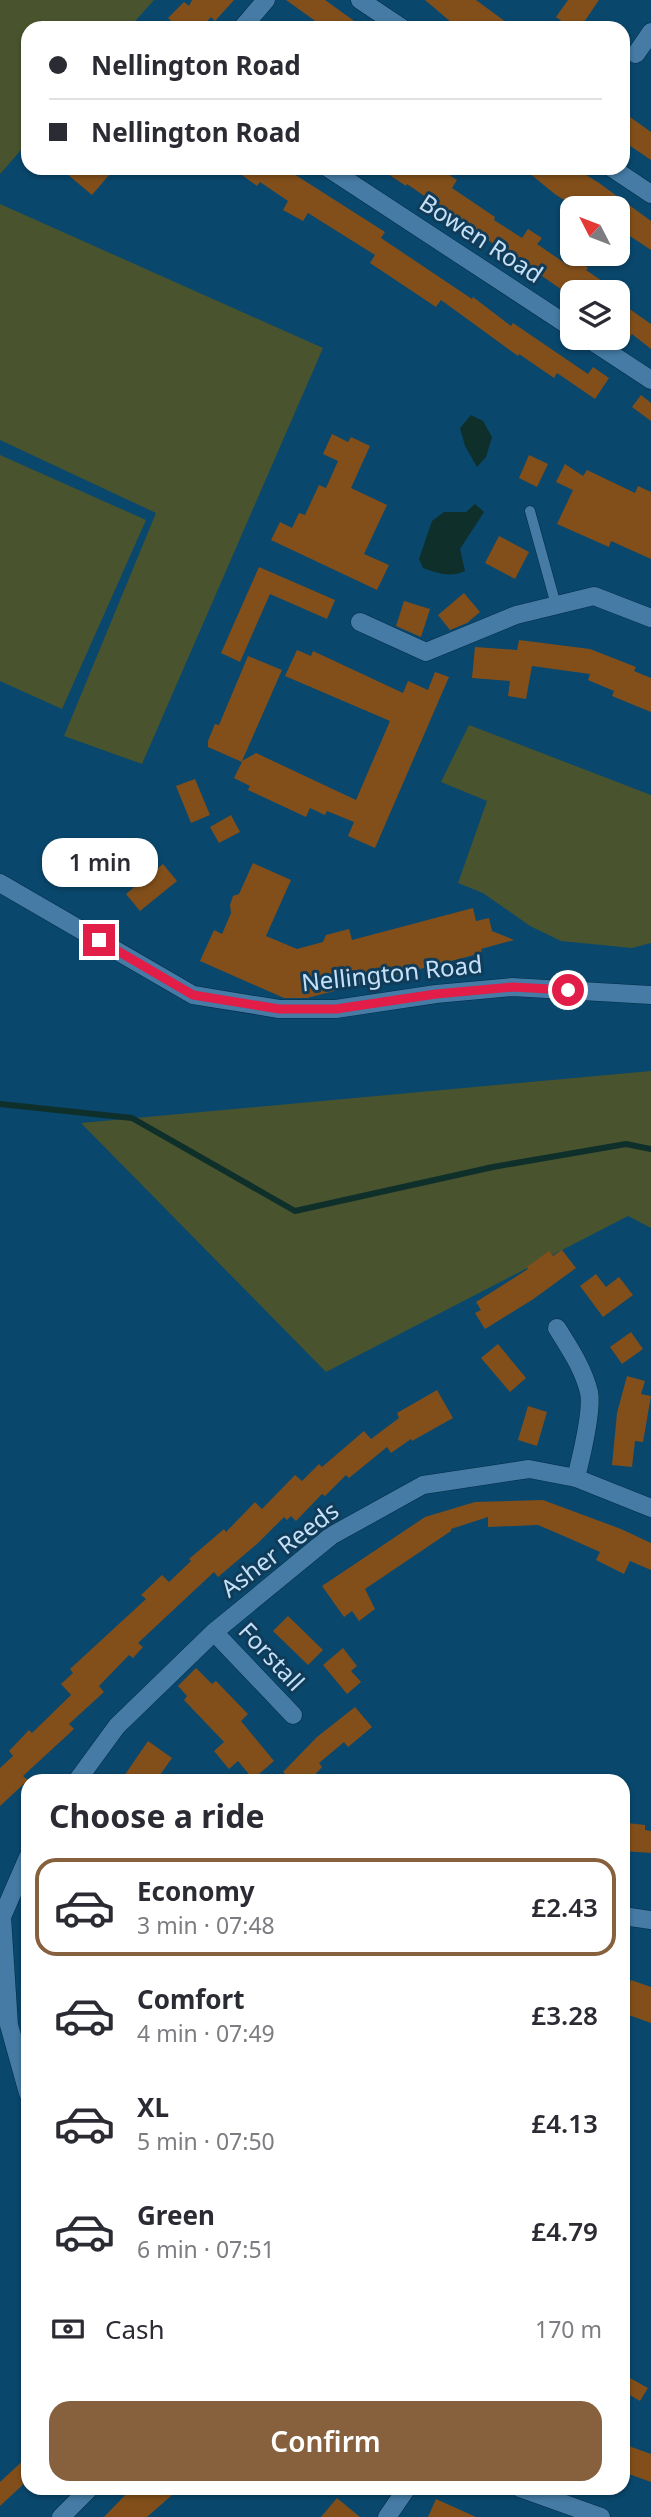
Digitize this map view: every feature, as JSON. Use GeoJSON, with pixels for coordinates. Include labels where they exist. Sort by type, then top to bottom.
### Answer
{"type":"FeatureCollection","features":[{"type":"Feature","properties":{"kind":"street"},"geometry":{"type":"LineString","coordinates":[[248,21],[266,0]]}},
{"type":"Feature","properties":{"kind":"street"},"geometry":{"type":"LineString","coordinates":[[360,0],[392,21]]}},
{"type":"Feature","properties":{"kind":"street"},"geometry":{"type":"LineString","coordinates":[[636,54],[651,32]]}},
{"type":"Feature","properties":{"kind":"street","name":"Bowen Road"},"geometry":{"type":"LineString","coordinates":[[339,175],[560,320]]}},
{"type":"Feature","properties":{"kind":"street"},"geometry":{"type":"LineString","coordinates":[[622,175],[651,194]]}},
{"type":"Feature","properties":{"kind":"street"},"geometry":{"type":"LineString","coordinates":[[605,350],[651,380]]}},
{"type":"Feature","properties":{"kind":"street"},"geometry":{"type":"LineString","coordinates":[[360,622],[426,652],[516,615],[594,596],[651,618]]}},
{"type":"Feature","properties":{"kind":"street","name":"Nellington Road"},"geometry":{"type":"LineString","coordinates":[[0,883],[193,995],[279,1009],[336,1009],[436,994],[512,987],[651,995]]}},
{"type":"Feature","properties":{"kind":"street"},"geometry":{"type":"LineString","coordinates":[[557,1328],[578,1361],[590,1394],[583,1451],[576,1478]]}},
{"type":"Feature","properties":{"kind":"street","name":"Asher Reeds"},"geometry":{"type":"LineString","coordinates":[[82,1774],[117,1726],[214,1632],[331,1536],[423,1485],[529,1469],[576,1478],[651,1508]]}},
{"type":"Feature","properties":{"kind":"street","name":"Forstall"},"geometry":{"type":"LineString","coordinates":[[214,1632],[293,1715]]}},
{"type":"Feature","properties":{"kind":"street"},"geometry":{"type":"LineString","coordinates":[[21,1873],[2,1917],[9,2025],[21,2068]]}},
{"type":"Feature","properties":{"kind":"street"},"geometry":{"type":"LineString","coordinates":[[630,1917],[651,1920]]}},
{"type":"Feature","properties":{"kind":"street"},"geometry":{"type":"LineString","coordinates":[[61,2517],[83,2495]]}},
{"type":"Feature","properties":{"kind":"street"},"geometry":{"type":"LineString","coordinates":[[387,2517],[402,2495]]}},
{"type":"Feature","properties":{"kind":"street"},"geometry":{"type":"LineString","coordinates":[[540,2495],[601,2517]]}},
{"type":"Feature","properties":{"kind":"lane"},"geometry":{"type":"LineString","coordinates":[[530,510],[556,605]]}},
{"type":"Feature","properties":{"kind":"green space"},"geometry":{"type":"Polygon","coordinates":[[[0,0],[154,0],[135,21],[21,21],[21,150],[0,174],[0,0]]]}},
{"type":"Feature","properties":{"kind":"green space"},"geometry":{"type":"Polygon","coordinates":[[[0,204],[323,348],[142,764],[64,736],[156,513],[0,440],[0,204]]]}},
{"type":"Feature","properties":{"kind":"green space"},"geometry":{"type":"Polygon","coordinates":[[[0,455],[146,520],[62,709],[0,681],[0,455]]]}},
{"type":"Feature","properties":{"kind":"green space"},"geometry":{"type":"Polygon","coordinates":[[[469,725],[651,795],[651,943],[632,948],[561,941],[530,926],[483,893],[458,883],[487,801],[441,782],[469,725]]]}},
{"type":"Feature","properties":{"kind":"green space"},"geometry":{"type":"Polygon","coordinates":[[[651,1071],[651,1228],[628,1216],[326,1372],[81,1123],[651,1071]]]}},
{"type":"Feature","properties":{"kind":"shaded area"},"geometry":{"type":"Polygon","coordinates":[[[471,415],[483,421],[492,437],[486,457],[477,467],[465,446],[460,428],[471,415]]]}},
{"type":"Feature","properties":{"kind":"shaded area"},"geometry":{"type":"Polygon","coordinates":[[[475,504],[484,512],[460,549],[465,571],[449,574],[423,568],[419,559],[432,521],[444,512],[466,512],[475,504]]]}},
{"type":"Feature","properties":{"kind":"building"},"geometry":{"type":"Polygon","coordinates":[[[192,0],[234,0],[215,21],[211,17],[207,21],[171,21],[168,18],[184,2],[189,6],[192,0]]]}},
{"type":"Feature","properties":{"kind":"building"},"geometry":{"type":"Polygon","coordinates":[[[286,0],[325,0],[354,21],[315,21],[286,0]]]}},
{"type":"Feature","properties":{"kind":"building"},"geometry":{"type":"Polygon","coordinates":[[[425,0],[476,0],[504,21],[450,21],[425,0]]]}},
{"type":"Feature","properties":{"kind":"building"},"geometry":{"type":"Polygon","coordinates":[[[568,0],[599,0],[585,21],[561,21],[556,17],[568,0]]]}},
{"type":"Feature","properties":{"kind":"building"},"geometry":{"type":"Polygon","coordinates":[[[630,117],[651,132],[651,160],[630,146],[630,117]]]}},
{"type":"Feature","properties":{"kind":"building"},"geometry":{"type":"Polygon","coordinates":[[[68,175],[109,175],[92,195],[68,175]]]}},
{"type":"Feature","properties":{"kind":"building"},"geometry":{"type":"Polygon","coordinates":[[[242,175],[296,175],[385,232],[381,238],[472,299],[473,297],[511,326],[513,323],[588,374],[593,367],[609,378],[595,399],[557,373],[554,378],[519,354],[518,356],[441,300],[436,307],[370,263],[375,255],[308,213],[303,221],[283,210],[288,201],[260,182],[257,186],[242,175]]]}},
{"type":"Feature","properties":{"kind":"building"},"geometry":{"type":"Polygon","coordinates":[[[390,175],[450,175],[457,180],[452,188],[495,217],[494,220],[522,238],[528,229],[542,238],[537,244],[560,260],[560,266],[586,266],[586,270],[601,280],[560,280],[560,289],[529,267],[527,270],[407,184],[406,186],[390,175]]]}},
{"type":"Feature","properties":{"kind":"building"},"geometry":{"type":"Polygon","coordinates":[[[532,175],[586,175],[617,196],[560,196],[532,175]]]}},
{"type":"Feature","properties":{"kind":"building"},"geometry":{"type":"Polygon","coordinates":[[[630,206],[651,221],[651,250],[630,236],[630,206]]]}},
{"type":"Feature","properties":{"kind":"building"},"geometry":{"type":"Polygon","coordinates":[[[630,309],[651,324],[651,349],[632,334],[630,337],[630,309]]]}},
{"type":"Feature","properties":{"kind":"building"},"geometry":{"type":"Polygon","coordinates":[[[641,395],[651,403],[651,421],[632,407],[641,395]]]}},
{"type":"Feature","properties":{"kind":"building"},"geometry":{"type":"Polygon","coordinates":[[[332,434],[348,442],[351,437],[370,446],[351,488],[387,505],[364,554],[389,565],[377,590],[271,540],[280,522],[292,528],[299,513],[305,515],[319,485],[326,488],[338,461],[323,454],[332,434]]]}},
{"type":"Feature","properties":{"kind":"building"},"geometry":{"type":"Polygon","coordinates":[[[529,455],[548,464],[537,487],[519,478],[529,455]]]}},
{"type":"Feature","properties":{"kind":"building"},"geometry":{"type":"Polygon","coordinates":[[[565,464],[583,476],[587,470],[635,493],[638,486],[651,492],[651,559],[611,541],[609,547],[557,524],[573,490],[556,482],[565,464]]]}},
{"type":"Feature","properties":{"kind":"building"},"geometry":{"type":"Polygon","coordinates":[[[499,536],[529,552],[515,579],[485,563],[499,536]]]}},
{"type":"Feature","properties":{"kind":"building"},"geometry":{"type":"Polygon","coordinates":[[[259,567],[335,600],[327,619],[270,594],[240,662],[221,653],[259,567]]]}},
{"type":"Feature","properties":{"kind":"building"},"geometry":{"type":"Polygon","coordinates":[[[464,593],[480,612],[467,623],[450,630],[438,615],[464,593]]]}},
{"type":"Feature","properties":{"kind":"building"},"geometry":{"type":"Polygon","coordinates":[[[404,601],[430,609],[421,637],[396,626],[404,601]]]}},
{"type":"Feature","properties":{"kind":"building"},"geometry":{"type":"Polygon","coordinates":[[[519,640],[590,649],[636,667],[634,671],[651,678],[651,712],[612,696],[614,691],[588,680],[590,674],[532,666],[526,699],[508,696],[510,681],[472,678],[475,647],[517,650],[519,640]]]}},
{"type":"Feature","properties":{"kind":"building"},"geometry":{"type":"Polygon","coordinates":[[[297,650],[311,656],[313,651],[403,693],[408,681],[428,690],[435,672],[449,677],[375,848],[348,836],[354,822],[327,811],[325,815],[310,808],[306,817],[248,790],[250,786],[234,778],[242,762],[208,747],[215,724],[219,725],[248,656],[282,670],[242,761],[256,753],[356,800],[390,721],[285,676],[297,650]]]}},
{"type":"Feature","properties":{"kind":"building"},"geometry":{"type":"Polygon","coordinates":[[[195,779],[210,815],[191,823],[176,786],[195,779]]]}},
{"type":"Feature","properties":{"kind":"building"},"geometry":{"type":"Polygon","coordinates":[[[231,815],[240,832],[219,843],[210,827],[231,815]]]}},
{"type":"Feature","properties":{"kind":"building"},"geometry":{"type":"Polygon","coordinates":[[[253,863],[291,880],[266,936],[297,949],[323,942],[326,935],[349,929],[352,940],[473,908],[476,921],[489,918],[492,931],[514,940],[481,949],[482,953],[307,998],[284,998],[200,961],[214,930],[222,934],[231,913],[233,896],[239,894],[253,863]]]}},
{"type":"Feature","properties":{"kind":"building"},"geometry":{"type":"Polygon","coordinates":[[[163,864],[177,881],[140,911],[126,894],[163,864]]]}},
{"type":"Feature","properties":{"kind":"building"},"geometry":{"type":"Polygon","coordinates":[[[562,1250],[576,1268],[485,1329],[475,1313],[481,1310],[476,1302],[528,1269],[527,1267],[549,1251],[553,1256],[562,1250]]]}},
{"type":"Feature","properties":{"kind":"building"},"geometry":{"type":"Polygon","coordinates":[[[596,1274],[606,1287],[619,1277],[633,1295],[603,1317],[580,1286],[596,1274]]]}},
{"type":"Feature","properties":{"kind":"building"},"geometry":{"type":"Polygon","coordinates":[[[631,1332],[643,1349],[622,1364],[610,1347],[631,1332]]]}},
{"type":"Feature","properties":{"kind":"building"},"geometry":{"type":"Polygon","coordinates":[[[498,1344],[526,1378],[510,1392],[481,1358],[498,1344]]]}},
{"type":"Feature","properties":{"kind":"building"},"geometry":{"type":"Polygon","coordinates":[[[627,1376],[645,1381],[641,1394],[651,1396],[643,1442],[635,1441],[632,1467],[612,1465],[617,1413],[627,1376]]]}},
{"type":"Feature","properties":{"kind":"building"},"geometry":{"type":"Polygon","coordinates":[[[437,1390],[453,1418],[412,1441],[411,1439],[391,1453],[387,1447],[349,1478],[346,1475],[325,1496],[322,1494],[296,1521],[291,1516],[287,1520],[284,1517],[218,1577],[214,1572],[138,1643],[143,1647],[133,1658],[129,1655],[99,1686],[104,1692],[69,1724],[74,1729],[25,1774],[21,1774],[21,1786],[0,1806],[0,1768],[13,1756],[9,1751],[29,1730],[32,1733],[71,1695],[61,1684],[73,1673],[70,1669],[146,1599],[141,1595],[162,1575],[169,1582],[191,1561],[189,1559],[224,1529],[226,1532],[255,1502],[262,1509],[295,1475],[302,1481],[319,1464],[322,1467],[364,1431],[371,1439],[399,1418],[397,1413],[437,1390]]]}},
{"type":"Feature","properties":{"kind":"building"},"geometry":{"type":"Polygon","coordinates":[[[528,1406],[547,1412],[537,1446],[518,1440],[528,1406]]]}},
{"type":"Feature","properties":{"kind":"building"},"geometry":{"type":"Polygon","coordinates":[[[543,1500],[651,1543],[651,1570],[630,1561],[624,1574],[596,1560],[600,1552],[538,1525],[488,1527],[488,1517],[451,1529],[365,1589],[375,1609],[359,1621],[352,1611],[344,1617],[322,1586],[425,1517],[475,1502],[543,1500]]]}},
{"type":"Feature","properties":{"kind":"building"},"geometry":{"type":"Polygon","coordinates":[[[288,1616],[323,1650],[308,1665],[273,1631],[288,1616]]]}},
{"type":"Feature","properties":{"kind":"building"},"geometry":{"type":"Polygon","coordinates":[[[343,1648],[357,1666],[351,1671],[361,1682],[347,1694],[323,1665],[343,1648]]]}},
{"type":"Feature","properties":{"kind":"building"},"geometry":{"type":"Polygon","coordinates":[[[196,1668],[212,1684],[216,1681],[248,1714],[241,1721],[274,1761],[259,1774],[249,1774],[238,1761],[229,1769],[214,1751],[224,1742],[184,1700],[187,1696],[178,1686],[196,1668]]]}},
{"type":"Feature","properties":{"kind":"building"},"geometry":{"type":"Polygon","coordinates":[[[355,1707],[372,1727],[348,1747],[344,1742],[319,1763],[322,1767],[315,1774],[283,1772],[317,1737],[355,1707]]]}},
{"type":"Feature","properties":{"kind":"building"},"geometry":{"type":"Polygon","coordinates":[[[148,1741],[172,1758],[161,1774],[125,1774],[148,1741]]]}},
{"type":"Feature","properties":{"kind":"building"},"geometry":{"type":"Polygon","coordinates":[[[630,1823],[645,1825],[645,1830],[651,1831],[651,1853],[630,1852],[630,1823]]]}},
{"type":"Feature","properties":{"kind":"building"},"geometry":{"type":"Polygon","coordinates":[[[631,1980],[651,1987],[651,2023],[630,2016],[631,1980]]]}},
{"type":"Feature","properties":{"kind":"building"},"geometry":{"type":"Polygon","coordinates":[[[630,2378],[648,2388],[640,2401],[630,2395],[630,2378]]]}},
{"type":"Feature","properties":{"kind":"building"},"geometry":{"type":"Polygon","coordinates":[[[630,2446],[651,2454],[651,2482],[630,2474],[630,2446]]]}},
{"type":"Feature","properties":{"kind":"building"},"geometry":{"type":"Polygon","coordinates":[[[21,2462],[21,2486],[0,2506],[0,2482],[21,2462]]]}},
{"type":"Feature","properties":{"kind":"building"},"geometry":{"type":"Polygon","coordinates":[[[125,2495],[172,2495],[147,2517],[104,2517],[125,2495]]]}},
{"type":"Feature","properties":{"kind":"building"},"geometry":{"type":"Polygon","coordinates":[[[337,2498],[360,2517],[321,2517],[337,2498]]]}},
{"type":"Feature","properties":{"kind":"building"},"geometry":{"type":"Polygon","coordinates":[[[436,2499],[476,2517],[428,2517],[436,2499]]]}},
{"type":"Feature","properties":{"kind":"waterway"},"geometry":{"type":"LineString","coordinates":[[0,1104],[132,1118],[295,1211],[493,1167],[626,1144],[651,1149]]}},
{"type":"Feature","properties":{"kind":"route"},"geometry":{"type":"LineString","coordinates":[[99,940],[193,995],[279,1009],[336,1009],[436,994],[512,987],[568,990]]}}]}
